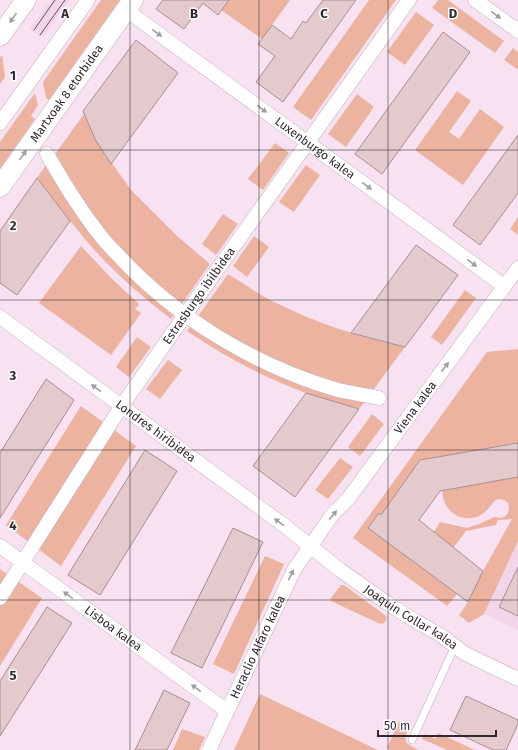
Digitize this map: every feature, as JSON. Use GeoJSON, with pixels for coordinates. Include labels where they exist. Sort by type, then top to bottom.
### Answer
{"type":"FeatureCollection","features":[{"type":"Feature","properties":{"kind":"street"},"geometry":{"type":"LineString","coordinates":[[0,36],[26,0]]}},
{"type":"Feature","properties":{"kind":"street"},"geometry":{"type":"LineString","coordinates":[[0,123],[88,0]]}},
{"type":"Feature","properties":{"kind":"street","name":"Estrasburgo ibilbidea"},"geometry":{"type":"LineString","coordinates":[[0,598],[121,407],[409,0]]}},
{"type":"Feature","properties":{"kind":"street"},"geometry":{"type":"LineString","coordinates":[[475,0],[518,31]]}},
{"type":"Feature","properties":{"kind":"street","name":"Luxenburgo kalea"},"geometry":{"type":"LineString","coordinates":[[129,5],[308,142],[504,286]]}},
{"type":"Feature","properties":{"kind":"street","name":"Martxoak 8 etorbidea"},"geometry":{"type":"LineString","coordinates":[[0,186],[129,5]]}},
{"type":"Feature","properties":{"kind":"street"},"geometry":{"type":"LineString","coordinates":[[47,154],[70,194],[100,236],[157,293],[185,315],[221,338],[261,360],[338,390],[379,398]]}},
{"type":"Feature","properties":{"kind":"street","name":"Viena kalea"},"geometry":{"type":"LineString","coordinates":[[310,546],[332,515],[348,499],[518,268]]}},
{"type":"Feature","properties":{"kind":"street","name":"Londres hiribidea"},"geometry":{"type":"LineString","coordinates":[[0,317],[285,526],[310,546]]}},
{"type":"Feature","properties":{"kind":"street","name":"Lisboa kalea"},"geometry":{"type":"LineString","coordinates":[[0,546],[227,711]]}},
{"type":"Feature","properties":{"kind":"street","name":"Joaquin Collar kalea"},"geometry":{"type":"LineString","coordinates":[[310,546],[335,566],[387,603],[442,636],[471,656],[518,679]]}},
{"type":"Feature","properties":{"kind":"street","name":"Heraclio Alfaro kalea"},"geometry":{"type":"LineString","coordinates":[[209,750],[294,570],[310,546]]}},
{"type":"Feature","properties":{"kind":"lane"},"geometry":{"type":"LineString","coordinates":[[412,740],[455,646]]}},
{"type":"Feature","properties":{"kind":"shaded area"},"geometry":{"type":"Polygon","coordinates":[[[51,0],[69,0],[43,37],[30,29],[51,0]]]}},
{"type":"Feature","properties":{"kind":"shaded area"},"geometry":{"type":"Polygon","coordinates":[[[101,0],[120,0],[49,100],[46,98],[43,82],[101,0]]]}},
{"type":"Feature","properties":{"kind":"shaded area"},"geometry":{"type":"Polygon","coordinates":[[[229,0],[290,0],[262,39],[221,10],[229,0]]]}},
{"type":"Feature","properties":{"kind":"shaded area"},"geometry":{"type":"Polygon","coordinates":[[[369,0],[396,0],[311,120],[293,107],[369,0]]]}},
{"type":"Feature","properties":{"kind":"shaded area"},"geometry":{"type":"Polygon","coordinates":[[[438,0],[448,0],[504,41],[495,53],[432,8],[438,0]]]}},
{"type":"Feature","properties":{"kind":"shaded area"},"geometry":{"type":"Polygon","coordinates":[[[416,12],[434,25],[405,65],[387,52],[416,12]]]}},
{"type":"Feature","properties":{"kind":"shaded area"},"geometry":{"type":"Polygon","coordinates":[[[513,48],[518,52],[518,70],[504,60],[513,48]]]}},
{"type":"Feature","properties":{"kind":"shaded area"},"geometry":{"type":"Polygon","coordinates":[[[2,55],[5,77],[0,84],[0,58],[2,55]]]}},
{"type":"Feature","properties":{"kind":"shaded area"},"geometry":{"type":"Polygon","coordinates":[[[457,91],[471,101],[449,132],[459,139],[480,109],[504,127],[463,185],[415,150],[457,91]]]}},
{"type":"Feature","properties":{"kind":"shaded area"},"geometry":{"type":"Polygon","coordinates":[[[35,93],[38,105],[31,116],[35,119],[0,169],[0,142],[35,93]]]}},
{"type":"Feature","properties":{"kind":"shaded area"},"geometry":{"type":"Polygon","coordinates":[[[357,94],[374,107],[346,147],[328,134],[357,94]]]}},
{"type":"Feature","properties":{"kind":"shaded area"},"geometry":{"type":"Polygon","coordinates":[[[84,114],[95,139],[131,190],[177,236],[210,264],[179,308],[118,251],[53,157],[84,114]]]}},
{"type":"Feature","properties":{"kind":"shaded area"},"geometry":{"type":"Polygon","coordinates":[[[275,143],[289,153],[263,190],[248,179],[275,143]]]}},
{"type":"Feature","properties":{"kind":"shaded area"},"geometry":{"type":"Polygon","coordinates":[[[48,162],[74,208],[176,312],[171,319],[115,271],[72,223],[37,178],[48,162]]]}},
{"type":"Feature","properties":{"kind":"shaded area"},"geometry":{"type":"Polygon","coordinates":[[[306,165],[320,175],[294,212],[279,202],[306,165]]]}},
{"type":"Feature","properties":{"kind":"shaded area"},"geometry":{"type":"Polygon","coordinates":[[[223,214],[238,224],[216,255],[202,244],[223,214]]]}},
{"type":"Feature","properties":{"kind":"shaded area"},"geometry":{"type":"Polygon","coordinates":[[[518,217],[518,235],[510,229],[518,217]]]}},
{"type":"Feature","properties":{"kind":"shaded area"},"geometry":{"type":"Polygon","coordinates":[[[254,236],[269,247],[247,277],[233,266],[254,236]]]}},
{"type":"Feature","properties":{"kind":"shaded area"},"geometry":{"type":"Polygon","coordinates":[[[81,246],[111,278],[139,304],[135,309],[141,313],[111,355],[39,303],[81,246]]]}},
{"type":"Feature","properties":{"kind":"shaded area"},"geometry":{"type":"Polygon","coordinates":[[[228,274],[261,295],[304,316],[354,334],[405,347],[371,393],[303,374],[196,319],[228,274]]]}},
{"type":"Feature","properties":{"kind":"shaded area"},"geometry":{"type":"Polygon","coordinates":[[[465,290],[476,298],[442,345],[431,337],[465,290]]]}},
{"type":"Feature","properties":{"kind":"shaded area"},"geometry":{"type":"Polygon","coordinates":[[[192,324],[366,400],[359,409],[290,387],[230,358],[187,331],[192,324]]]}},
{"type":"Feature","properties":{"kind":"shaded area"},"geometry":{"type":"Polygon","coordinates":[[[137,337],[151,347],[129,377],[116,367],[137,337]]]}},
{"type":"Feature","properties":{"kind":"shaded area"},"geometry":{"type":"Polygon","coordinates":[[[518,349],[518,443],[420,460],[381,515],[379,514],[368,528],[457,594],[447,606],[353,538],[487,352],[518,349]]]}},
{"type":"Feature","properties":{"kind":"shaded area"},"geometry":{"type":"Polygon","coordinates":[[[168,360],[182,370],[160,399],[146,389],[168,360]]]}},
{"type":"Feature","properties":{"kind":"shaded area"},"geometry":{"type":"Polygon","coordinates":[[[81,406],[136,446],[61,566],[6,525],[81,406]]]}},
{"type":"Feature","properties":{"kind":"shaded area"},"geometry":{"type":"Polygon","coordinates":[[[372,414],[384,424],[360,456],[348,447],[372,414]]]}},
{"type":"Feature","properties":{"kind":"shaded area"},"geometry":{"type":"Polygon","coordinates":[[[340,458],[353,467],[328,499],[315,490],[340,458]]]}},
{"type":"Feature","properties":{"kind":"shaded area"},"geometry":{"type":"Polygon","coordinates":[[[518,477],[518,541],[484,614],[469,623],[459,615],[468,602],[483,571],[512,519],[498,520],[496,525],[466,531],[453,548],[434,532],[440,522],[467,528],[494,517],[501,518],[506,516],[509,510],[508,503],[504,500],[498,499],[479,516],[473,518],[460,517],[446,505],[443,496],[444,485],[518,477]]]}},
{"type":"Feature","properties":{"kind":"shaded area"},"geometry":{"type":"Polygon","coordinates":[[[518,541],[518,630],[484,614],[518,541]]]}},
{"type":"Feature","properties":{"kind":"shaded area"},"geometry":{"type":"Polygon","coordinates":[[[265,556],[284,564],[234,674],[213,664],[265,556]]]}},
{"type":"Feature","properties":{"kind":"shaded area"},"geometry":{"type":"Polygon","coordinates":[[[0,569],[42,598],[0,666],[0,569]]]}},
{"type":"Feature","properties":{"kind":"shaded area"},"geometry":{"type":"Polygon","coordinates":[[[341,585],[344,585],[386,616],[385,622],[382,624],[378,623],[331,601],[331,598],[341,585]]]}},
{"type":"Feature","properties":{"kind":"shaded area"},"geometry":{"type":"Polygon","coordinates":[[[260,694],[378,750],[234,750],[260,694]]]}},
{"type":"Feature","properties":{"kind":"shaded area"},"geometry":{"type":"Polygon","coordinates":[[[399,721],[409,726],[406,736],[406,741],[408,744],[419,750],[390,750],[387,748],[399,721]]]}},
{"type":"Feature","properties":{"kind":"shaded area"},"geometry":{"type":"Polygon","coordinates":[[[182,729],[205,737],[199,750],[173,750],[182,729]]]}},
{"type":"Feature","properties":{"kind":"shaded area"},"geometry":{"type":"Polygon","coordinates":[[[438,733],[475,750],[447,750],[422,739],[425,734],[436,739],[438,733]]]}},
{"type":"Feature","properties":{"kind":"building"},"geometry":{"type":"Polygon","coordinates":[[[163,0],[229,0],[218,15],[203,3],[184,29],[156,9],[163,0]]]}},
{"type":"Feature","properties":{"kind":"building"},"geometry":{"type":"Polygon","coordinates":[[[323,0],[356,0],[283,102],[256,82],[275,56],[258,44],[272,25],[291,39],[303,21],[306,23],[323,0]]]}},
{"type":"Feature","properties":{"kind":"building"},"geometry":{"type":"Polygon","coordinates":[[[443,32],[470,52],[382,174],[355,154],[443,32]]]}},
{"type":"Feature","properties":{"kind":"building"},"geometry":{"type":"Polygon","coordinates":[[[136,40],[178,73],[111,164],[95,139],[83,111],[136,40]]]}},
{"type":"Feature","properties":{"kind":"building"},"geometry":{"type":"Polygon","coordinates":[[[518,135],[518,193],[480,245],[453,225],[518,135]]]}},
{"type":"Feature","properties":{"kind":"building"},"geometry":{"type":"Polygon","coordinates":[[[37,178],[70,221],[17,295],[0,283],[0,231],[37,178]]]}},
{"type":"Feature","properties":{"kind":"building"},"geometry":{"type":"Polygon","coordinates":[[[416,245],[458,275],[411,339],[405,347],[351,333],[416,245]]]}},
{"type":"Feature","properties":{"kind":"building"},"geometry":{"type":"Polygon","coordinates":[[[46,379],[74,400],[0,518],[0,453],[46,379]]]}},
{"type":"Feature","properties":{"kind":"building"},"geometry":{"type":"Polygon","coordinates":[[[306,393],[359,409],[295,497],[253,466],[306,393]]]}},
{"type":"Feature","properties":{"kind":"building"},"geometry":{"type":"Polygon","coordinates":[[[518,443],[518,477],[440,491],[419,520],[483,571],[468,602],[368,528],[379,513],[381,515],[420,460],[518,443]]]}},
{"type":"Feature","properties":{"kind":"building"},"geometry":{"type":"Polygon","coordinates":[[[145,450],[177,471],[100,595],[68,575],[145,450]]]}},
{"type":"Feature","properties":{"kind":"building"},"geometry":{"type":"Polygon","coordinates":[[[233,528],[263,542],[202,668],[171,653],[233,528]]]}},
{"type":"Feature","properties":{"kind":"building"},"geometry":{"type":"Polygon","coordinates":[[[518,567],[518,616],[499,607],[518,567]]]}},
{"type":"Feature","properties":{"kind":"building"},"geometry":{"type":"Polygon","coordinates":[[[47,607],[72,623],[0,736],[0,681],[47,607]]]}},
{"type":"Feature","properties":{"kind":"building"},"geometry":{"type":"Polygon","coordinates":[[[164,690],[190,703],[167,750],[135,750],[164,690]]]}},
{"type":"Feature","properties":{"kind":"building"},"geometry":{"type":"Polygon","coordinates":[[[466,696],[518,720],[518,724],[506,750],[493,750],[450,730],[466,696]]]}},
{"type":"Feature","properties":{"kind":"tram line"},"geometry":{"type":"LineString","coordinates":[[34,30],[55,0]]}},
{"type":"Feature","properties":{"kind":"tram line"},"geometry":{"type":"LineString","coordinates":[[40,35],[65,0]]}}]}
